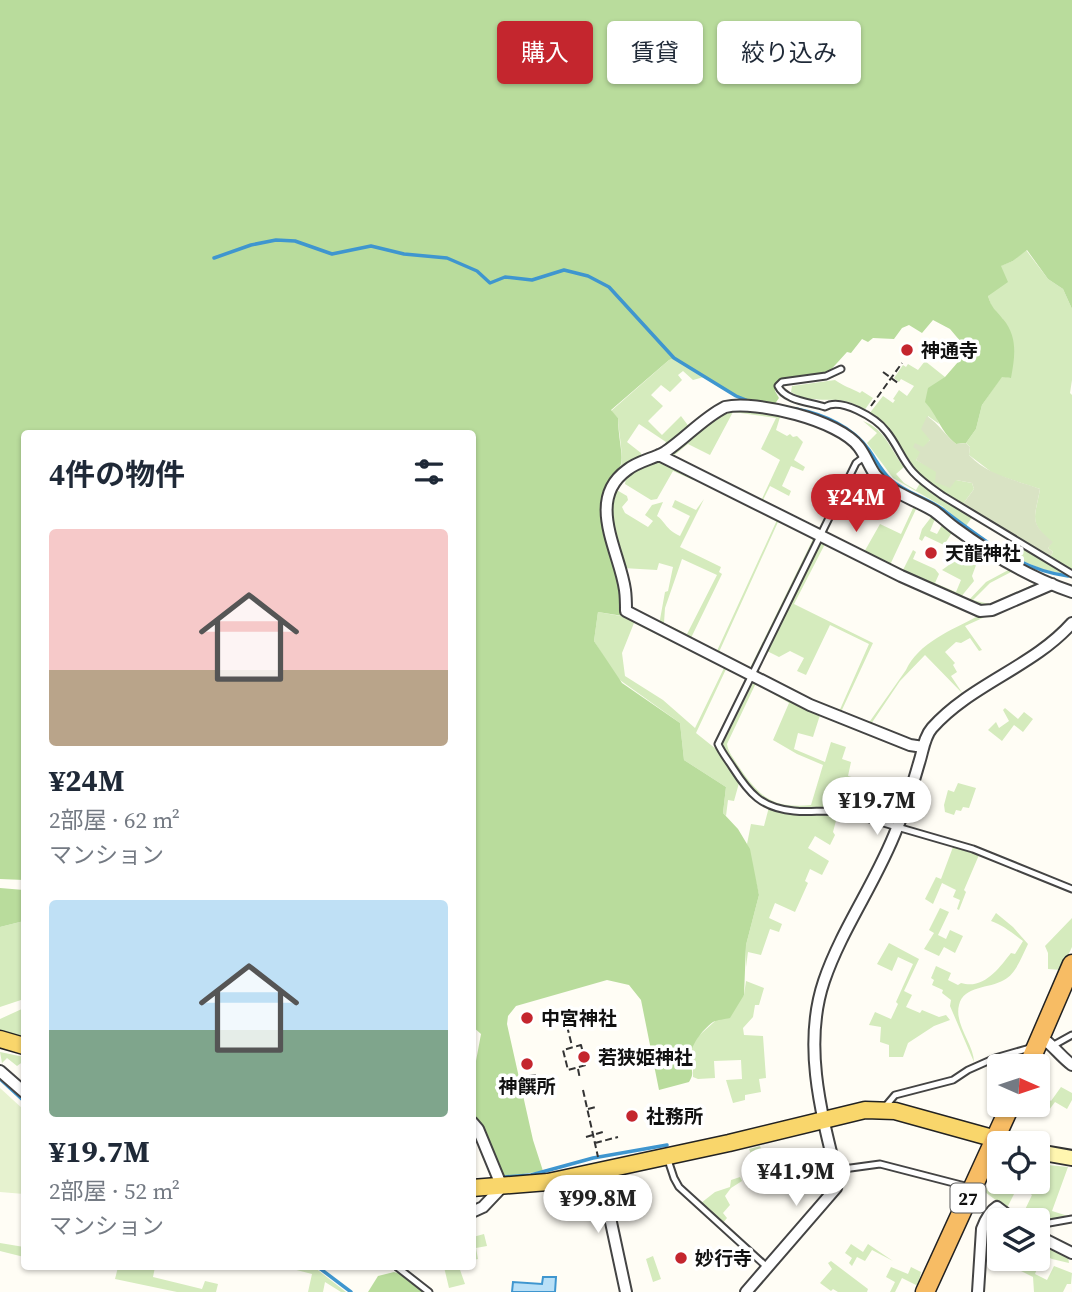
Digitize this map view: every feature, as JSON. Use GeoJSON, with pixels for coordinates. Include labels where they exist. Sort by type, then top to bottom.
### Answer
{"type":"FeatureCollection","features":[{"type":"Feature","properties":{"kind":"highway"},"geometry":{"type":"LineString","coordinates":[[1036,1054],[1044,1043],[1072,964]]}},
{"type":"Feature","properties":{"kind":"highway","name":"27"},"geometry":{"type":"LineString","coordinates":[[925,1292],[973,1188],[987,1164]]}},
{"type":"Feature","properties":{"kind":"main road"},"geometry":{"type":"LineString","coordinates":[[0,1039],[21,1045]]}},
{"type":"Feature","properties":{"kind":"main road"},"geometry":{"type":"LineString","coordinates":[[476,1188],[540,1183],[600,1171],[865,1110],[883,1110],[920,1118],[987,1137]]}},
{"type":"Feature","properties":{"kind":"main road"},"geometry":{"type":"LineString","coordinates":[[1050,1154],[1072,1158]]}},
{"type":"Feature","properties":{"kind":"street"},"geometry":{"type":"LineString","coordinates":[[923,747],[910,746],[810,705],[626,611],[626,591],[609,532],[607,500],[614,484],[627,470],[659,455],[725,407],[733,405],[823,415],[859,447],[875,476],[886,485],[934,512],[1013,564],[1072,592]]}},
{"type":"Feature","properties":{"kind":"street"},"geometry":{"type":"LineString","coordinates":[[659,455],[901,576],[980,611],[992,610],[1052,584]]}},
{"type":"Feature","properties":{"kind":"street"},"geometry":{"type":"LineString","coordinates":[[746,1292],[836,1188],[838,1180],[823,1120],[816,1076],[816,1016],[819,997],[840,944],[898,827],[923,747],[932,728],[961,703],[1048,645],[1072,623]]}},
{"type":"Feature","properties":{"kind":"street"},"geometry":{"type":"LineString","coordinates":[[1044,1043],[1072,1065]]}},
{"type":"Feature","properties":{"kind":"street"},"geometry":{"type":"LineString","coordinates":[[0,1071],[21,1089]]}},
{"type":"Feature","properties":{"kind":"street"},"geometry":{"type":"LineString","coordinates":[[476,1127],[502,1187],[483,1207],[476,1210]]}},
{"type":"Feature","properties":{"kind":"street"},"geometry":{"type":"LineString","coordinates":[[600,1171],[626,1292]]}},
{"type":"Feature","properties":{"kind":"street"},"geometry":{"type":"LineString","coordinates":[[978,1292],[982,1228],[987,1219]]}},
{"type":"Feature","properties":{"kind":"street"},"geometry":{"type":"LineString","coordinates":[[1050,1242],[1072,1253]]}},
{"type":"Feature","properties":{"kind":"lane"},"geometry":{"type":"LineString","coordinates":[[841,369],[826,376],[782,382],[778,386],[780,391],[823,415],[830,404],[848,404],[885,429],[904,461],[924,482],[1071,573]]}},
{"type":"Feature","properties":{"kind":"lane"},"geometry":{"type":"LineString","coordinates":[[864,457],[856,463],[718,744],[745,787],[758,800],[795,811],[835,810],[898,827],[973,849],[1072,889]]}},
{"type":"Feature","properties":{"kind":"lane"},"geometry":{"type":"LineString","coordinates":[[883,1110],[895,1095],[953,1080],[995,1058],[1072,1035]]}},
{"type":"Feature","properties":{"kind":"lane"},"geometry":{"type":"LineString","coordinates":[[667,1157],[679,1187],[767,1268]]}},
{"type":"Feature","properties":{"kind":"lane"},"geometry":{"type":"LineString","coordinates":[[836,1170],[880,1164],[973,1188]]}},
{"type":"Feature","properties":{"kind":"lane"},"geometry":{"type":"LineString","coordinates":[[1050,1223],[1072,1219]]}},
{"type":"Feature","properties":{"kind":"lane"},"geometry":{"type":"LineString","coordinates":[[401,1270],[429,1292]]}},
{"type":"Feature","properties":{"kind":"path"},"geometry":{"type":"LineString","coordinates":[[864,416],[902,363]]}},
{"type":"Feature","properties":{"kind":"path"},"geometry":{"type":"LineString","coordinates":[[883,372],[898,383]]}},
{"type":"Feature","properties":{"kind":"path"},"geometry":{"type":"LineString","coordinates":[[567,1026],[572,1048]]}},
{"type":"Feature","properties":{"kind":"path"},"geometry":{"type":"LineString","coordinates":[[581,1045],[586,1065],[578,1068],[568,1070],[563,1050],[581,1045]]}},
{"type":"Feature","properties":{"kind":"path"},"geometry":{"type":"LineString","coordinates":[[578,1068],[580,1079]]}},
{"type":"Feature","properties":{"kind":"path"},"geometry":{"type":"LineString","coordinates":[[529,1076],[538,1075]]}},
{"type":"Feature","properties":{"kind":"path"},"geometry":{"type":"LineString","coordinates":[[583,1090],[597,1152]]}},
{"type":"Feature","properties":{"kind":"path"},"geometry":{"type":"LineString","coordinates":[[588,1109],[596,1107]]}},
{"type":"Feature","properties":{"kind":"path"},"geometry":{"type":"LineString","coordinates":[[586,1137],[606,1132]]}},
{"type":"Feature","properties":{"kind":"path"},"geometry":{"type":"LineString","coordinates":[[595,1143],[618,1137]]}},
{"type":"Feature","properties":{"kind":"green space"},"geometry":{"type":"Polygon","coordinates":[[[0,0],[1072,0],[1072,309],[1063,289],[1048,279],[1027,250],[1001,266],[1008,282],[988,296],[992,306],[1008,326],[1013,340],[1011,378],[1002,377],[982,405],[976,429],[966,443],[956,444],[951,439],[925,402],[928,388],[945,377],[958,362],[952,356],[961,342],[950,329],[933,320],[922,333],[909,325],[902,328],[894,339],[873,338],[868,342],[862,339],[851,353],[847,352],[827,374],[783,380],[777,384],[775,391],[779,398],[774,405],[737,397],[675,358],[669,360],[611,410],[618,418],[622,457],[619,472],[607,495],[624,593],[623,616],[598,612],[594,641],[622,683],[680,723],[684,760],[726,787],[723,813],[738,829],[750,849],[759,895],[746,945],[744,995],[730,1018],[713,1022],[697,1039],[690,1055],[692,1074],[689,1082],[659,1090],[641,1000],[629,985],[607,980],[516,1006],[508,1016],[507,1024],[533,1140],[543,1171],[503,1177],[481,1125],[476,1119],[476,1061],[481,1034],[476,1030],[476,430],[21,430],[21,880],[0,879],[0,0]]]}},
{"type":"Feature","properties":{"kind":"green space"},"geometry":{"type":"Polygon","coordinates":[[[1026,250],[1048,279],[1063,289],[1072,309],[1072,571],[1050,557],[1053,552],[1048,548],[1052,542],[1036,524],[1035,513],[1040,489],[994,474],[969,455],[970,447],[966,443],[976,429],[982,405],[1002,376],[1010,378],[1003,319],[993,311],[988,296],[1000,266],[1013,261],[1026,250]]]}},
{"type":"Feature","properties":{"kind":"green space"},"geometry":{"type":"Polygon","coordinates":[[[675,358],[704,377],[693,380],[683,371],[678,375],[682,380],[670,392],[661,385],[651,395],[663,406],[648,421],[662,435],[681,416],[690,428],[662,449],[666,442],[639,424],[627,442],[641,453],[641,457],[619,476],[622,454],[618,418],[611,411],[669,360],[675,358]]]}},
{"type":"Feature","properties":{"kind":"green space"},"geometry":{"type":"Polygon","coordinates":[[[925,361],[945,377],[935,413],[939,424],[928,416],[930,440],[916,460],[956,480],[972,483],[974,489],[963,504],[925,480],[907,460],[887,429],[869,414],[883,396],[893,403],[899,390],[907,396],[914,386],[894,378],[903,365],[906,367],[908,364],[918,370],[925,361]]]}},
{"type":"Feature","properties":{"kind":"green space"},"geometry":{"type":"Polygon","coordinates":[[[835,380],[873,398],[864,411],[841,400],[805,398],[791,392],[792,386],[835,380]]]}},
{"type":"Feature","properties":{"kind":"green space"},"geometry":{"type":"Polygon","coordinates":[[[731,409],[781,414],[776,430],[787,436],[797,436],[803,442],[794,460],[805,467],[803,471],[791,466],[782,486],[791,491],[789,496],[770,486],[761,504],[667,456],[717,415],[731,409]],[[733,412],[710,455],[688,444],[672,457],[761,501],[780,460],[761,449],[776,418],[733,412]]]}},
{"type":"Feature","properties":{"kind":"green space"},"geometry":{"type":"Polygon","coordinates":[[[927,416],[956,444],[966,443],[970,447],[969,455],[985,468],[1040,489],[1035,519],[1040,529],[1053,542],[1048,548],[1053,552],[1050,557],[963,504],[974,489],[972,483],[956,480],[950,488],[935,482],[936,472],[916,460],[920,452],[913,447],[915,443],[923,447],[930,440],[921,429],[927,416]]]}},
{"type":"Feature","properties":{"kind":"green space"},"geometry":{"type":"Polygon","coordinates":[[[863,421],[877,429],[904,467],[896,474],[904,483],[916,490],[920,483],[973,516],[966,526],[942,506],[893,478],[867,443],[877,433],[863,421]]]}},
{"type":"Feature","properties":{"kind":"green space"},"geometry":{"type":"Polygon","coordinates":[[[659,460],[694,478],[693,480],[673,471],[657,499],[651,500],[625,484],[626,478],[641,466],[659,460]]]}},
{"type":"Feature","properties":{"kind":"green space"},"geometry":{"type":"Polygon","coordinates":[[[615,489],[627,496],[628,500],[622,507],[625,513],[648,527],[653,521],[645,515],[652,505],[663,502],[657,516],[680,536],[690,516],[672,507],[675,500],[696,510],[704,499],[680,547],[721,567],[719,572],[722,574],[690,640],[659,625],[673,567],[659,563],[657,570],[623,568],[612,529],[612,499],[615,489]],[[682,559],[665,608],[664,623],[687,634],[717,575],[682,559]]]}},
{"type":"Feature","properties":{"kind":"green space"},"geometry":{"type":"Polygon","coordinates":[[[914,506],[917,507],[890,565],[903,570],[913,550],[916,552],[913,559],[935,569],[939,574],[935,583],[956,592],[961,580],[942,570],[964,554],[973,555],[978,546],[982,549],[972,576],[974,581],[960,598],[863,554],[880,524],[901,534],[914,506]]]}},
{"type":"Feature","properties":{"kind":"green space"},"geometry":{"type":"Polygon","coordinates":[[[932,516],[935,519],[930,531],[937,534],[942,525],[953,531],[944,545],[925,536],[922,541],[919,539],[922,529],[932,516]]]}},
{"type":"Feature","properties":{"kind":"green space"},"geometry":{"type":"Polygon","coordinates":[[[780,519],[815,538],[751,671],[716,653],[777,520],[780,519]],[[778,522],[719,652],[750,668],[812,537],[778,522]]]}},
{"type":"Feature","properties":{"kind":"green space"},"geometry":{"type":"Polygon","coordinates":[[[820,541],[987,616],[965,626],[982,650],[979,651],[970,638],[961,643],[956,642],[945,652],[955,663],[953,665],[957,672],[951,676],[963,694],[925,655],[900,681],[869,727],[838,714],[869,644],[830,625],[806,675],[797,671],[804,658],[790,651],[779,657],[767,651],[820,541]],[[825,544],[794,604],[873,643],[841,712],[868,724],[919,652],[936,638],[976,617],[975,614],[825,544]]]}},
{"type":"Feature","properties":{"kind":"green space"},"geometry":{"type":"Polygon","coordinates":[[[1014,541],[1066,574],[1050,571],[1015,556],[1008,551],[1014,541]]]}},
{"type":"Feature","properties":{"kind":"green space"},"geometry":{"type":"Polygon","coordinates":[[[1012,568],[1041,584],[987,608],[967,602],[986,582],[1012,568]],[[1011,572],[990,583],[973,600],[989,604],[1037,583],[1011,572]]]}},
{"type":"Feature","properties":{"kind":"green space"},"geometry":{"type":"Polygon","coordinates":[[[598,612],[632,618],[727,667],[696,733],[716,749],[739,783],[734,801],[728,800],[726,816],[723,813],[726,787],[684,760],[680,723],[617,678],[594,641],[598,612]],[[634,623],[622,653],[625,676],[663,700],[695,728],[724,668],[634,623]]]}},
{"type":"Feature","properties":{"kind":"green space"},"geometry":{"type":"Polygon","coordinates":[[[754,681],[820,715],[813,737],[798,733],[794,749],[825,762],[831,742],[846,747],[842,759],[851,762],[848,776],[859,779],[850,810],[794,809],[770,802],[744,780],[724,750],[723,743],[754,681]],[[755,685],[727,744],[745,775],[767,798],[786,805],[811,805],[823,765],[773,740],[789,703],[755,685]]]}},
{"type":"Feature","properties":{"kind":"green space"},"geometry":{"type":"Polygon","coordinates":[[[1005,708],[1018,719],[1024,712],[1033,719],[1023,732],[1014,725],[1002,741],[988,730],[996,722],[999,728],[1009,721],[1003,710],[1005,708]]]}},
{"type":"Feature","properties":{"kind":"green space"},"geometry":{"type":"Polygon","coordinates":[[[958,783],[976,788],[969,808],[956,810],[954,815],[945,812],[944,805],[948,790],[954,792],[958,783]]]}},
{"type":"Feature","properties":{"kind":"green space"},"geometry":{"type":"Polygon","coordinates":[[[769,807],[795,814],[838,813],[833,832],[835,835],[830,845],[815,836],[808,848],[829,861],[822,875],[810,869],[805,881],[808,883],[795,912],[775,903],[769,918],[782,924],[779,932],[770,929],[761,955],[748,952],[746,967],[746,945],[759,895],[747,844],[751,824],[764,826],[769,807]]]}},
{"type":"Feature","properties":{"kind":"green space"},"geometry":{"type":"Polygon","coordinates":[[[953,847],[979,855],[964,890],[966,892],[959,910],[960,900],[953,897],[956,890],[942,883],[933,904],[925,899],[936,877],[941,879],[953,847]]]}},
{"type":"Feature","properties":{"kind":"green space"},"geometry":{"type":"Polygon","coordinates":[[[0,888],[21,890],[21,922],[0,927],[0,888]]]}},
{"type":"Feature","properties":{"kind":"green space"},"geometry":{"type":"Polygon","coordinates":[[[940,908],[949,912],[938,935],[946,939],[950,930],[963,936],[955,953],[944,947],[939,956],[924,949],[934,933],[929,930],[940,908]]]}},
{"type":"Feature","properties":{"kind":"green space"},"geometry":{"type":"Polygon","coordinates":[[[996,913],[1028,944],[1012,974],[998,983],[971,991],[959,1005],[959,1020],[974,1062],[950,1006],[951,1000],[942,993],[943,990],[932,985],[934,980],[931,978],[936,966],[951,973],[948,980],[958,985],[984,981],[1011,953],[1015,954],[1023,941],[991,921],[996,913]]]}},
{"type":"Feature","properties":{"kind":"green space"},"geometry":{"type":"Polygon","coordinates":[[[1072,918],[1072,947],[1061,970],[1048,969],[1045,946],[1072,918]]]}},
{"type":"Feature","properties":{"kind":"green space"},"geometry":{"type":"Polygon","coordinates":[[[21,922],[21,1000],[0,1007],[0,927],[21,922]]]}},
{"type":"Feature","properties":{"kind":"green space"},"geometry":{"type":"Polygon","coordinates":[[[889,943],[919,959],[904,991],[912,995],[906,1007],[939,1017],[946,1015],[950,1020],[934,1026],[908,1043],[903,1057],[889,1057],[889,1045],[880,1042],[881,1027],[869,1025],[875,1012],[891,1019],[913,964],[898,957],[892,971],[877,964],[889,943]]]}},
{"type":"Feature","properties":{"kind":"green space"},"geometry":{"type":"Polygon","coordinates":[[[746,981],[764,988],[759,1005],[755,1005],[753,1017],[743,1028],[744,1035],[763,1036],[766,1078],[759,1079],[761,1092],[745,1095],[745,1100],[733,1103],[726,1080],[742,1079],[741,1060],[714,1061],[715,1078],[698,1079],[693,1077],[690,1059],[693,1041],[744,995],[746,981]]]}},
{"type":"Feature","properties":{"kind":"green space"},"geometry":{"type":"Polygon","coordinates":[[[21,1009],[21,1038],[0,1031],[0,1019],[21,1009]]]}},
{"type":"Feature","properties":{"kind":"green space"},"geometry":{"type":"Polygon","coordinates":[[[0,1052],[21,1056],[21,1063],[17,1066],[7,1058],[2,1063],[0,1052]]]}},
{"type":"Feature","properties":{"kind":"green space"},"geometry":{"type":"Polygon","coordinates":[[[1061,1087],[1072,1093],[1067,1109],[1055,1102],[1050,1109],[1051,1101],[1061,1087]]]}},
{"type":"Feature","properties":{"kind":"green space"},"geometry":{"type":"Polygon","coordinates":[[[0,1088],[21,1107],[21,1194],[0,1192],[0,1088]]]}},
{"type":"Feature","properties":{"kind":"green space"},"geometry":{"type":"Polygon","coordinates":[[[760,1146],[774,1180],[760,1187],[749,1171],[757,1168],[749,1149],[760,1146]]]}},
{"type":"Feature","properties":{"kind":"green space"},"geometry":{"type":"Polygon","coordinates":[[[1050,1165],[1068,1167],[1052,1211],[1068,1216],[1050,1220],[1050,1208],[1026,1208],[1032,1195],[1050,1194],[1050,1165]]]}},
{"type":"Feature","properties":{"kind":"green space"},"geometry":{"type":"Polygon","coordinates":[[[740,1177],[742,1181],[725,1196],[730,1205],[723,1213],[727,1218],[722,1224],[701,1203],[715,1192],[730,1187],[731,1180],[740,1177]]]}},
{"type":"Feature","properties":{"kind":"green space"},"geometry":{"type":"Polygon","coordinates":[[[988,1194],[1014,1194],[1006,1208],[988,1194]]]}},
{"type":"Feature","properties":{"kind":"green space"},"geometry":{"type":"Polygon","coordinates":[[[484,1234],[487,1246],[476,1248],[476,1236],[484,1234]]]}},
{"type":"Feature","properties":{"kind":"green space"},"geometry":{"type":"Polygon","coordinates":[[[0,1243],[21,1246],[21,1256],[0,1251],[0,1243]]]}},
{"type":"Feature","properties":{"kind":"green space"},"geometry":{"type":"Polygon","coordinates":[[[851,1244],[863,1252],[868,1244],[893,1261],[872,1250],[865,1261],[857,1257],[852,1266],[849,1263],[852,1258],[845,1253],[851,1244]]]}},
{"type":"Feature","properties":{"kind":"green space"},"geometry":{"type":"Polygon","coordinates":[[[1050,1249],[1068,1257],[1069,1263],[1052,1259],[1050,1249]]]}},
{"type":"Feature","properties":{"kind":"green space"},"geometry":{"type":"Polygon","coordinates":[[[653,1256],[661,1279],[653,1282],[646,1259],[653,1256]]]}},
{"type":"Feature","properties":{"kind":"green space"},"geometry":{"type":"Polygon","coordinates":[[[831,1261],[868,1289],[867,1292],[831,1291],[820,1283],[832,1269],[828,1263],[831,1261]]]}},
{"type":"Feature","properties":{"kind":"green space"},"geometry":{"type":"Polygon","coordinates":[[[1054,1266],[1072,1273],[1071,1284],[1067,1284],[1063,1292],[1034,1292],[1033,1277],[1021,1271],[1036,1271],[1035,1274],[1047,1280],[1054,1266]]]}},
{"type":"Feature","properties":{"kind":"green space"},"geometry":{"type":"Polygon","coordinates":[[[891,1267],[908,1274],[911,1267],[921,1272],[918,1286],[902,1278],[895,1292],[890,1292],[895,1282],[886,1277],[891,1267]]]}},
{"type":"Feature","properties":{"kind":"green space"},"geometry":{"type":"Polygon","coordinates":[[[117,1270],[154,1270],[153,1277],[202,1289],[205,1281],[218,1284],[216,1292],[177,1292],[115,1279],[117,1270]]]}},
{"type":"Feature","properties":{"kind":"green space"},"geometry":{"type":"Polygon","coordinates":[[[297,1270],[318,1270],[346,1292],[341,1292],[325,1282],[323,1292],[308,1292],[312,1274],[297,1270]]]}},
{"type":"Feature","properties":{"kind":"green space"},"geometry":{"type":"Polygon","coordinates":[[[445,1270],[460,1270],[465,1284],[449,1288],[445,1270]]]}},
{"type":"Feature","properties":{"kind":"green space"},"geometry":{"type":"Polygon","coordinates":[[[394,1272],[404,1275],[426,1292],[368,1292],[378,1276],[394,1272]]]}},
{"type":"Feature","properties":{"kind":"water"},"geometry":{"type":"Polygon","coordinates":[[[543,1277],[556,1277],[555,1292],[512,1292],[513,1282],[542,1284],[543,1277]]]}},
{"type":"Feature","properties":{"kind":"waterway"},"geometry":{"type":"LineString","coordinates":[[214,258],[251,245],[276,240],[295,241],[332,254],[371,246],[404,254],[447,258],[477,271],[490,283],[505,277],[532,280],[564,270],[588,276],[609,287],[674,358],[736,396],[751,402]]}},
{"type":"Feature","properties":{"kind":"waterway"},"geometry":{"type":"LineString","coordinates":[[796,409],[817,414],[846,428],[869,450],[891,480],[936,505],[1001,551],[1033,567],[1068,576]]}},
{"type":"Feature","properties":{"kind":"waterway"},"geometry":{"type":"LineString","coordinates":[[0,1079],[21,1098]]}},
{"type":"Feature","properties":{"kind":"waterway"},"geometry":{"type":"LineString","coordinates":[[504,1177],[531,1175],[593,1158],[667,1145]]}},
{"type":"Feature","properties":{"kind":"waterway"},"geometry":{"type":"LineString","coordinates":[[322,1270],[351,1292]]}},
{"type":"Feature","properties":{"kind":"place","name":"神通寺"},"geometry":{"type":"Point","coordinates":[907,350]}},
{"type":"Feature","properties":{"kind":"place","name":"天龍神社"},"geometry":{"type":"Point","coordinates":[931,553]}},
{"type":"Feature","properties":{"kind":"place","name":"中宮神社"},"geometry":{"type":"Point","coordinates":[527,1018]}},
{"type":"Feature","properties":{"kind":"place","name":"若狭姫神社"},"geometry":{"type":"Point","coordinates":[584,1057]}},
{"type":"Feature","properties":{"kind":"place","name":"神饌所"},"geometry":{"type":"Point","coordinates":[527,1064]}},
{"type":"Feature","properties":{"kind":"place","name":"社務所"},"geometry":{"type":"Point","coordinates":[632,1116]}},
{"type":"Feature","properties":{"kind":"place","name":"妙行寺"},"geometry":{"type":"Point","coordinates":[681,1258]}}]}
